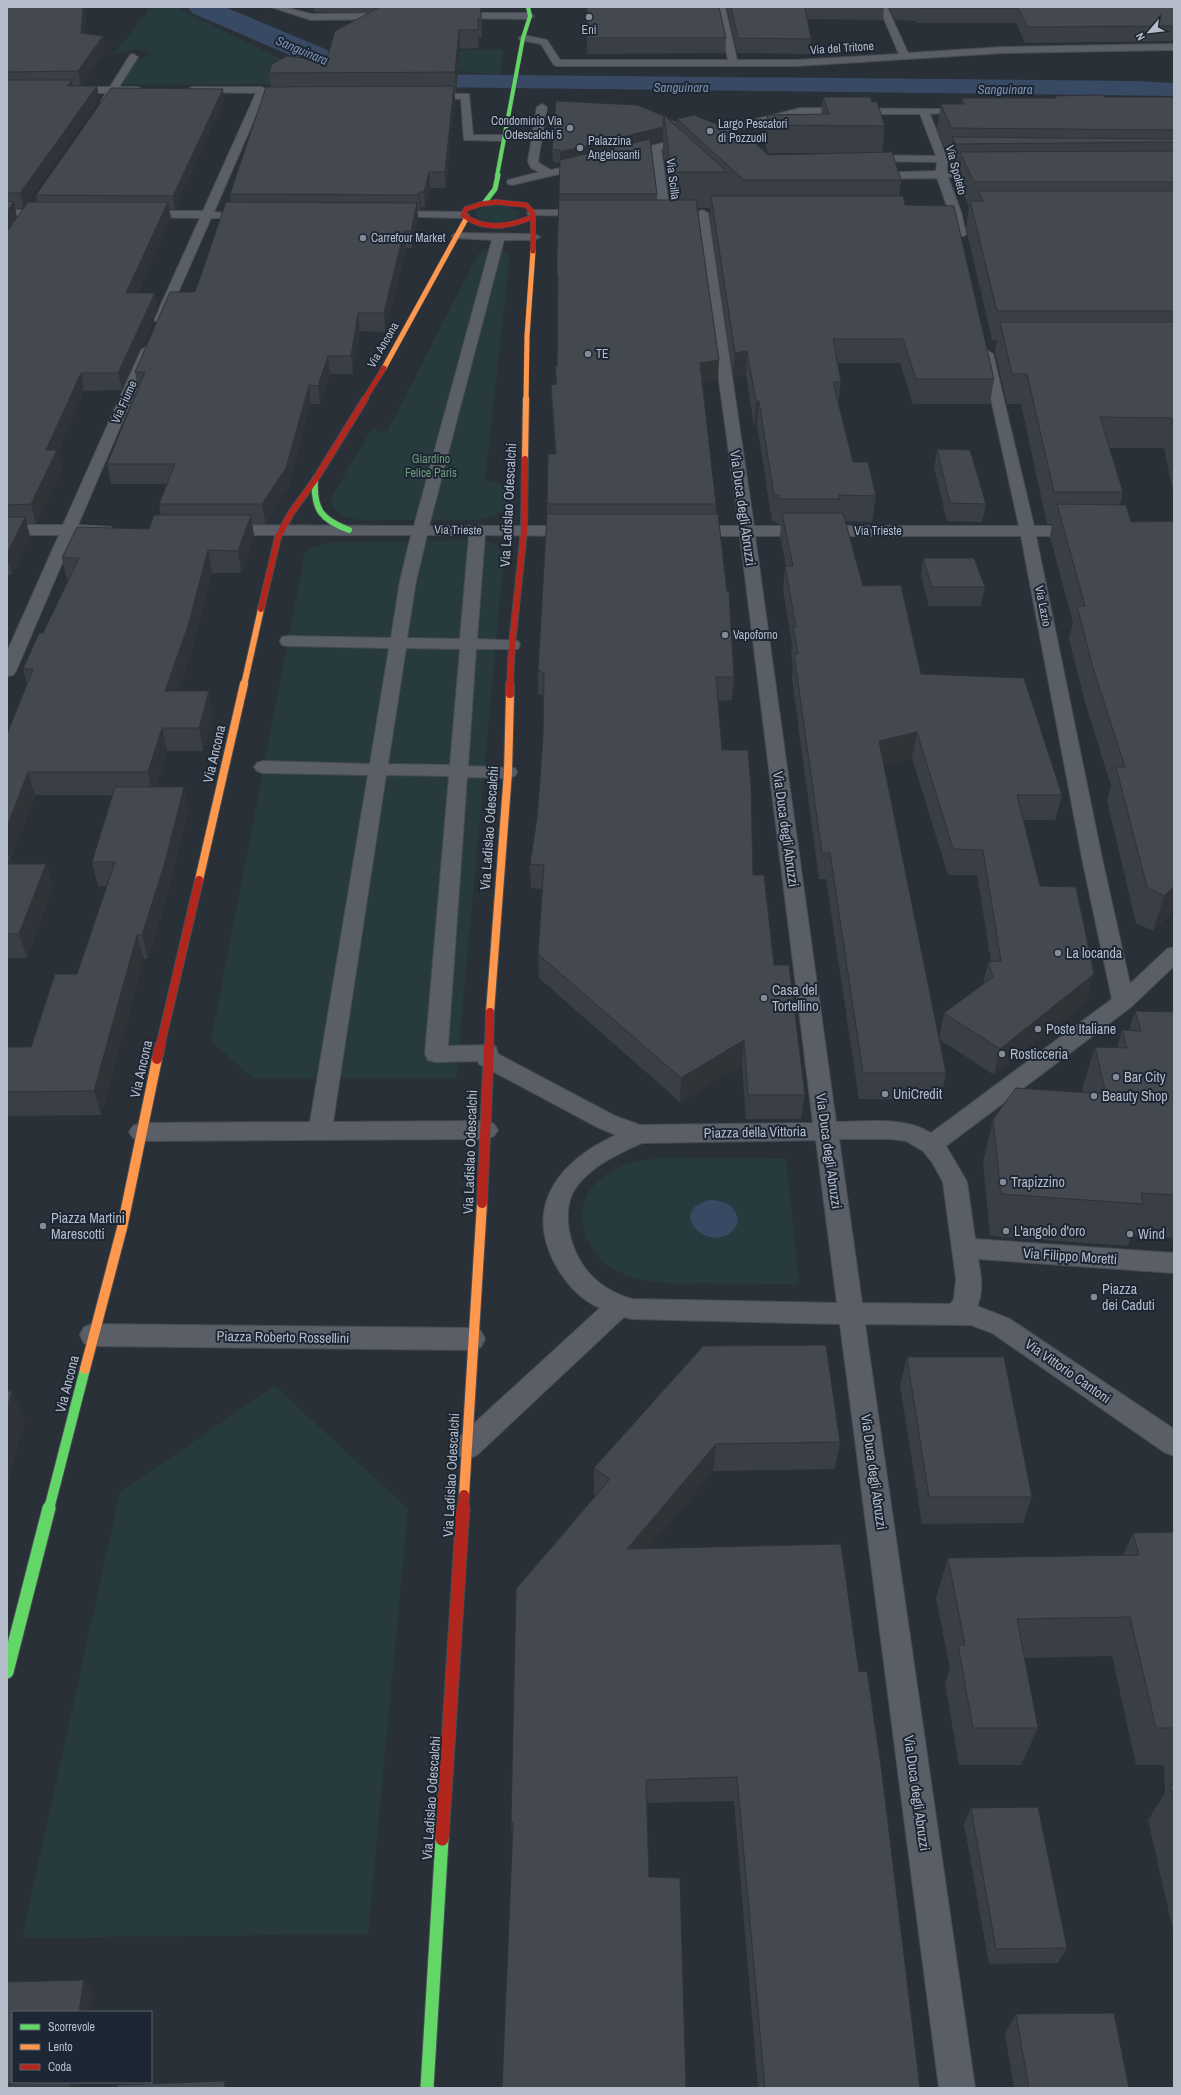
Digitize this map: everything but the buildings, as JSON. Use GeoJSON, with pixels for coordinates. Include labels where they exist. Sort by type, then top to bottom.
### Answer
{"type":"FeatureCollection","features":[{"type":"Feature","properties":{"kind":"street"},"geometry":{"type":"LineString","coordinates":[[275,7],[311,17],[400,16],[400,11]]}},
{"type":"Feature","properties":{"kind":"street"},"geometry":{"type":"LineString","coordinates":[[721,7],[733,63]]}},
{"type":"Feature","properties":{"kind":"street"},"geometry":{"type":"LineString","coordinates":[[883,7],[904,56]]}},
{"type":"Feature","properties":{"kind":"street"},"geometry":{"type":"LineString","coordinates":[[439,16],[529,12],[495,189],[485,202]]}},
{"type":"Feature","properties":{"kind":"street","name":"Via del Tritone"},"geometry":{"type":"LineString","coordinates":[[523,38],[544,42],[557,63],[833,62],[1003,50],[1174,47]]}},
{"type":"Feature","properties":{"kind":"street"},"geometry":{"type":"LineString","coordinates":[[99,110],[133,57]]}},
{"type":"Feature","properties":{"kind":"street"},"geometry":{"type":"LineString","coordinates":[[7,90],[151,90]]}},
{"type":"Feature","properties":{"kind":"street","name":"Via Fiume"},"geometry":{"type":"LineString","coordinates":[[7,671],[207,215],[263,95],[182,90]]}},
{"type":"Feature","properties":{"kind":"street"},"geometry":{"type":"LineString","coordinates":[[410,96],[466,96],[468,138],[505,138]]}},
{"type":"Feature","properties":{"kind":"street"},"geometry":{"type":"LineString","coordinates":[[542,106],[533,161],[535,166],[550,173]]}},
{"type":"Feature","properties":{"kind":"street"},"geometry":{"type":"LineString","coordinates":[[613,158],[800,111],[948,112]]}},
{"type":"Feature","properties":{"kind":"street","name":"Via Spoleto"},"geometry":{"type":"LineString","coordinates":[[924,111],[942,159],[941,174],[957,212],[963,249]]}},
{"type":"Feature","properties":{"kind":"street"},"geometry":{"type":"LineString","coordinates":[[505,138],[510,174],[518,203]]}},
{"type":"Feature","properties":{"kind":"street"},"geometry":{"type":"LineString","coordinates":[[661,147],[675,154]]}},
{"type":"Feature","properties":{"kind":"street","name":"Via Scilla"},"geometry":{"type":"LineString","coordinates":[[649,213],[668,213],[661,147]]}},
{"type":"Feature","properties":{"kind":"street"},"geometry":{"type":"LineString","coordinates":[[856,158],[963,159]]}},
{"type":"Feature","properties":{"kind":"street"},"geometry":{"type":"LineString","coordinates":[[510,174],[550,173],[598,161]]}},
{"type":"Feature","properties":{"kind":"street"},"geometry":{"type":"LineString","coordinates":[[856,176],[970,174]]}},
{"type":"Feature","properties":{"kind":"street"},"geometry":{"type":"LineString","coordinates":[[19,225],[37,200]]}},
{"type":"Feature","properties":{"kind":"street"},"geometry":{"type":"LineString","coordinates":[[464,217],[466,209],[485,202],[498,201],[518,203],[531,208],[533,214]]}},
{"type":"Feature","properties":{"kind":"street"},"geometry":{"type":"LineString","coordinates":[[7,213],[59,213]]}},
{"type":"Feature","properties":{"kind":"street"},"geometry":{"type":"LineString","coordinates":[[377,214],[464,217],[477,224],[499,226],[519,223],[533,214],[597,213]]}},
{"type":"Feature","properties":{"kind":"street","name":"Via Duca degli Abruzzi"},"geometry":{"type":"LineString","coordinates":[[704,213],[826,1131],[957,2088]]}},
{"type":"Feature","properties":{"kind":"street"},"geometry":{"type":"LineString","coordinates":[[129,214],[230,214]]}},
{"type":"Feature","properties":{"kind":"street","name":"Via Ladislao Odescalchi"},"geometry":{"type":"LineString","coordinates":[[427,2088],[486,1130],[487,1055],[508,772],[512,645],[524,531],[527,336],[534,237],[533,214]]}},
{"type":"Feature","properties":{"kind":"street","name":"Via Ancona"},"geometry":{"type":"LineString","coordinates":[[7,1672],[122,1228],[141,1132],[277,542],[281,530],[294,508],[315,480],[382,373],[458,236],[464,217]]}},
{"type":"Feature","properties":{"kind":"street"},"geometry":{"type":"LineString","coordinates":[[458,236],[534,237]]}},
{"type":"Feature","properties":{"kind":"street"},"geometry":{"type":"LineString","coordinates":[[320,1131],[408,581],[499,236]]}},
{"type":"Feature","properties":{"kind":"street","name":"Via Lazio"},"geometry":{"type":"LineString","coordinates":[[987,343],[1028,531],[1092,855],[1123,1002]]}},
{"type":"Feature","properties":{"kind":"street","name":"Via Ancona"},"geometry":{"type":"LineString","coordinates":[[315,480],[312,495],[315,507],[327,520],[349,530]]}},
{"type":"Feature","properties":{"kind":"street","name":"Via Trieste"},"geometry":{"type":"LineString","coordinates":[[211,530],[421,529],[591,531]]}},
{"type":"Feature","properties":{"kind":"street"},"geometry":{"type":"LineString","coordinates":[[7,530],[121,530]]}},
{"type":"Feature","properties":{"kind":"street","name":"Via Trieste"},"geometry":{"type":"LineString","coordinates":[[676,531],[1098,531]]}},
{"type":"Feature","properties":{"kind":"street"},"geometry":{"type":"LineString","coordinates":[[477,535],[436,1054],[487,1055],[607,1122],[639,1134]]}},
{"type":"Feature","properties":{"kind":"street"},"geometry":{"type":"LineString","coordinates":[[288,641],[512,645]]}},
{"type":"Feature","properties":{"kind":"street"},"geometry":{"type":"LineString","coordinates":[[264,767],[508,772]]}},
{"type":"Feature","properties":{"kind":"street"},"geometry":{"type":"LineString","coordinates":[[931,1145],[1123,1002],[1174,954]]}},
{"type":"Feature","properties":{"kind":"street"},"geometry":{"type":"LineString","coordinates":[[141,1132],[486,1130]]}},
{"type":"Feature","properties":{"kind":"street","name":"Piazza della Vittoria"},"geometry":{"type":"LineString","coordinates":[[890,1130],[908,1133],[919,1137],[931,1145],[941,1156],[954,1182],[966,1248],[969,1279],[967,1300],[963,1307],[955,1314],[644,1311],[619,1306],[590,1291],[572,1273],[558,1240],[556,1208],[560,1194],[567,1182],[583,1167],[604,1151],[639,1134],[826,1131],[890,1130]]}},
{"type":"Feature","properties":{"kind":"street","name":"Via Filippo Moretti"},"geometry":{"type":"LineString","coordinates":[[966,1248],[1174,1263]]}},
{"type":"Feature","properties":{"kind":"street"},"geometry":{"type":"LineString","coordinates":[[467,1447],[619,1306]]}},
{"type":"Feature","properties":{"kind":"street","name":"Via Vittorio Cantoni"},"geometry":{"type":"LineString","coordinates":[[955,1314],[972,1315],[1002,1326],[1174,1444]]}},
{"type":"Feature","properties":{"kind":"street","name":"Piazza Roberto Rossellini"},"geometry":{"type":"LineString","coordinates":[[94,1335],[472,1339]]}},
{"type":"Feature","properties":{"kind":"green space"},"geometry":{"type":"Polygon","coordinates":[[[147,7],[174,7],[283,60],[270,84],[122,85],[135,62],[151,55],[148,51],[133,49],[113,55],[148,11],[147,7]]]}},
{"type":"Feature","properties":{"kind":"green space"},"geometry":{"type":"Polygon","coordinates":[[[503,49],[500,75],[360,61],[339,54],[503,49]]]}},
{"type":"Feature","properties":{"kind":"green space"},"geometry":{"type":"Polygon","coordinates":[[[493,205],[508,206],[519,212],[519,215],[510,220],[498,222],[486,220],[476,216],[476,211],[493,205]]]}},
{"type":"Feature","properties":{"kind":"green space","name":"Giardino Felice Paris"},"geometry":{"type":"Polygon","coordinates":[[[489,249],[500,249],[510,254],[485,480],[507,487],[507,508],[495,515],[477,520],[359,520],[343,516],[333,507],[332,497],[372,428],[386,434],[478,254],[489,249]]]}},
{"type":"Feature","properties":{"kind":"green space"},"geometry":{"type":"Polygon","coordinates":[[[485,540],[496,544],[504,554],[456,1078],[252,1078],[211,1041],[305,553],[314,547],[329,543],[485,540]]]}},
{"type":"Feature","properties":{"kind":"green space"},"geometry":{"type":"Polygon","coordinates":[[[660,1158],[786,1159],[799,1284],[653,1282],[621,1273],[609,1266],[599,1257],[585,1234],[582,1221],[583,1208],[587,1195],[596,1183],[617,1168],[634,1162],[660,1158]]]}},
{"type":"Feature","properties":{"kind":"green space"},"geometry":{"type":"Polygon","coordinates":[[[275,1386],[408,1509],[368,1934],[22,1938],[120,1492],[275,1386]]]}},
{"type":"Feature","properties":{"kind":"water"},"geometry":{"type":"Polygon","coordinates":[[[416,74],[1136,81],[1174,83],[1174,96],[429,87],[416,74]]]}},
{"type":"Feature","properties":{"kind":"water"},"geometry":{"type":"Polygon","coordinates":[[[709,1200],[725,1203],[736,1212],[738,1223],[729,1234],[718,1238],[707,1236],[698,1231],[692,1223],[690,1215],[696,1206],[709,1200]]]}},
{"type":"Feature","properties":{"kind":"waterway","name":"Sanguinara"},"geometry":{"type":"LineString","coordinates":[[202,7],[345,68],[372,74],[422,78]]}},
{"type":"Feature","properties":{"kind":"traffic: fast"},"geometry":{"type":"LineString","coordinates":[[485,202],[495,189],[523,38],[530,16],[528,7]]}},
{"type":"Feature","properties":{"kind":"traffic: fast"},"geometry":{"type":"LineString","coordinates":[[315,480],[315,499],[320,513],[332,523],[349,530]]}},
{"type":"Feature","properties":{"kind":"traffic: fast"},"geometry":{"type":"LineString","coordinates":[[7,1672],[85,1369]]}},
{"type":"Feature","properties":{"kind":"traffic: fast"},"geometry":{"type":"LineString","coordinates":[[427,2088],[442,1839]]}},
{"type":"Feature","properties":{"kind":"traffic: slow"},"geometry":{"type":"LineString","coordinates":[[384,368],[466,219]]}},
{"type":"Feature","properties":{"kind":"traffic: slow"},"geometry":{"type":"LineString","coordinates":[[525,459],[527,336],[533,251]]}},
{"type":"Feature","properties":{"kind":"traffic: slow"},"geometry":{"type":"LineString","coordinates":[[199,880],[261,609]]}},
{"type":"Feature","properties":{"kind":"traffic: slow"},"geometry":{"type":"LineString","coordinates":[[490,1012],[508,772],[510,694]]}},
{"type":"Feature","properties":{"kind":"traffic: slow"},"geometry":{"type":"LineString","coordinates":[[85,1369],[122,1228],[157,1059]]}},
{"type":"Feature","properties":{"kind":"traffic: slow"},"geometry":{"type":"LineString","coordinates":[[464,1495],[482,1203]]}},
{"type":"Feature","properties":{"kind":"traffic: jam"},"geometry":{"type":"LineString","coordinates":[[532,217],[506,225],[487,226],[470,220],[463,215],[466,209],[481,204],[503,203],[526,205],[533,213],[533,251]]}},
{"type":"Feature","properties":{"kind":"traffic: jam"},"geometry":{"type":"LineString","coordinates":[[261,609],[278,537],[291,513],[315,480],[384,368]]}},
{"type":"Feature","properties":{"kind":"traffic: jam"},"geometry":{"type":"LineString","coordinates":[[510,694],[512,645],[524,531],[525,459]]}},
{"type":"Feature","properties":{"kind":"traffic: jam"},"geometry":{"type":"LineString","coordinates":[[157,1059],[199,880]]}},
{"type":"Feature","properties":{"kind":"traffic: jam"},"geometry":{"type":"LineString","coordinates":[[482,1203],[490,1012]]}},
{"type":"Feature","properties":{"kind":"traffic: jam"},"geometry":{"type":"LineString","coordinates":[[442,1839],[464,1495]]}},
{"type":"Feature","properties":{"kind":"place","name":"Eni"},"geometry":{"type":"Point","coordinates":[589,17]}},
{"type":"Feature","properties":{"kind":"place","name":"Condominio Via Odescalchi 5"},"geometry":{"type":"Point","coordinates":[570,128]}},
{"type":"Feature","properties":{"kind":"place","name":"Largo Pescatori di Pozzuoli"},"geometry":{"type":"Point","coordinates":[710,131]}},
{"type":"Feature","properties":{"kind":"place","name":"Palazzina Angelosanti"},"geometry":{"type":"Point","coordinates":[580,148]}},
{"type":"Feature","properties":{"kind":"place","name":"Carrefour Market"},"geometry":{"type":"Point","coordinates":[363,238]}},
{"type":"Feature","properties":{"kind":"place","name":"TE"},"geometry":{"type":"Point","coordinates":[588,354]}},
{"type":"Feature","properties":{"kind":"place","name":"Vapoforno"},"geometry":{"type":"Point","coordinates":[725,635]}},
{"type":"Feature","properties":{"kind":"place","name":"La locanda"},"geometry":{"type":"Point","coordinates":[1058,953]}},
{"type":"Feature","properties":{"kind":"place","name":"Casa del Tortellino"},"geometry":{"type":"Point","coordinates":[764,998]}},
{"type":"Feature","properties":{"kind":"place","name":"Poste Italiane"},"geometry":{"type":"Point","coordinates":[1038,1029]}},
{"type":"Feature","properties":{"kind":"place","name":"Rosticceria"},"geometry":{"type":"Point","coordinates":[1002,1054]}},
{"type":"Feature","properties":{"kind":"place","name":"Bar City"},"geometry":{"type":"Point","coordinates":[1116,1077]}},
{"type":"Feature","properties":{"kind":"place","name":"UniCredit"},"geometry":{"type":"Point","coordinates":[885,1094]}},
{"type":"Feature","properties":{"kind":"place","name":"Beauty Shop"},"geometry":{"type":"Point","coordinates":[1094,1096]}},
{"type":"Feature","properties":{"kind":"place","name":"Trapizzino"},"geometry":{"type":"Point","coordinates":[1003,1182]}},
{"type":"Feature","properties":{"kind":"place","name":"Piazza Martini Marescotti"},"geometry":{"type":"Point","coordinates":[43,1226]}},
{"type":"Feature","properties":{"kind":"place","name":"L'angolo d'oro"},"geometry":{"type":"Point","coordinates":[1006,1231]}},
{"type":"Feature","properties":{"kind":"place","name":"Wind"},"geometry":{"type":"Point","coordinates":[1130,1234]}},
{"type":"Feature","properties":{"kind":"place","name":"Piazza dei Caduti"},"geometry":{"type":"Point","coordinates":[1094,1297]}}]}
